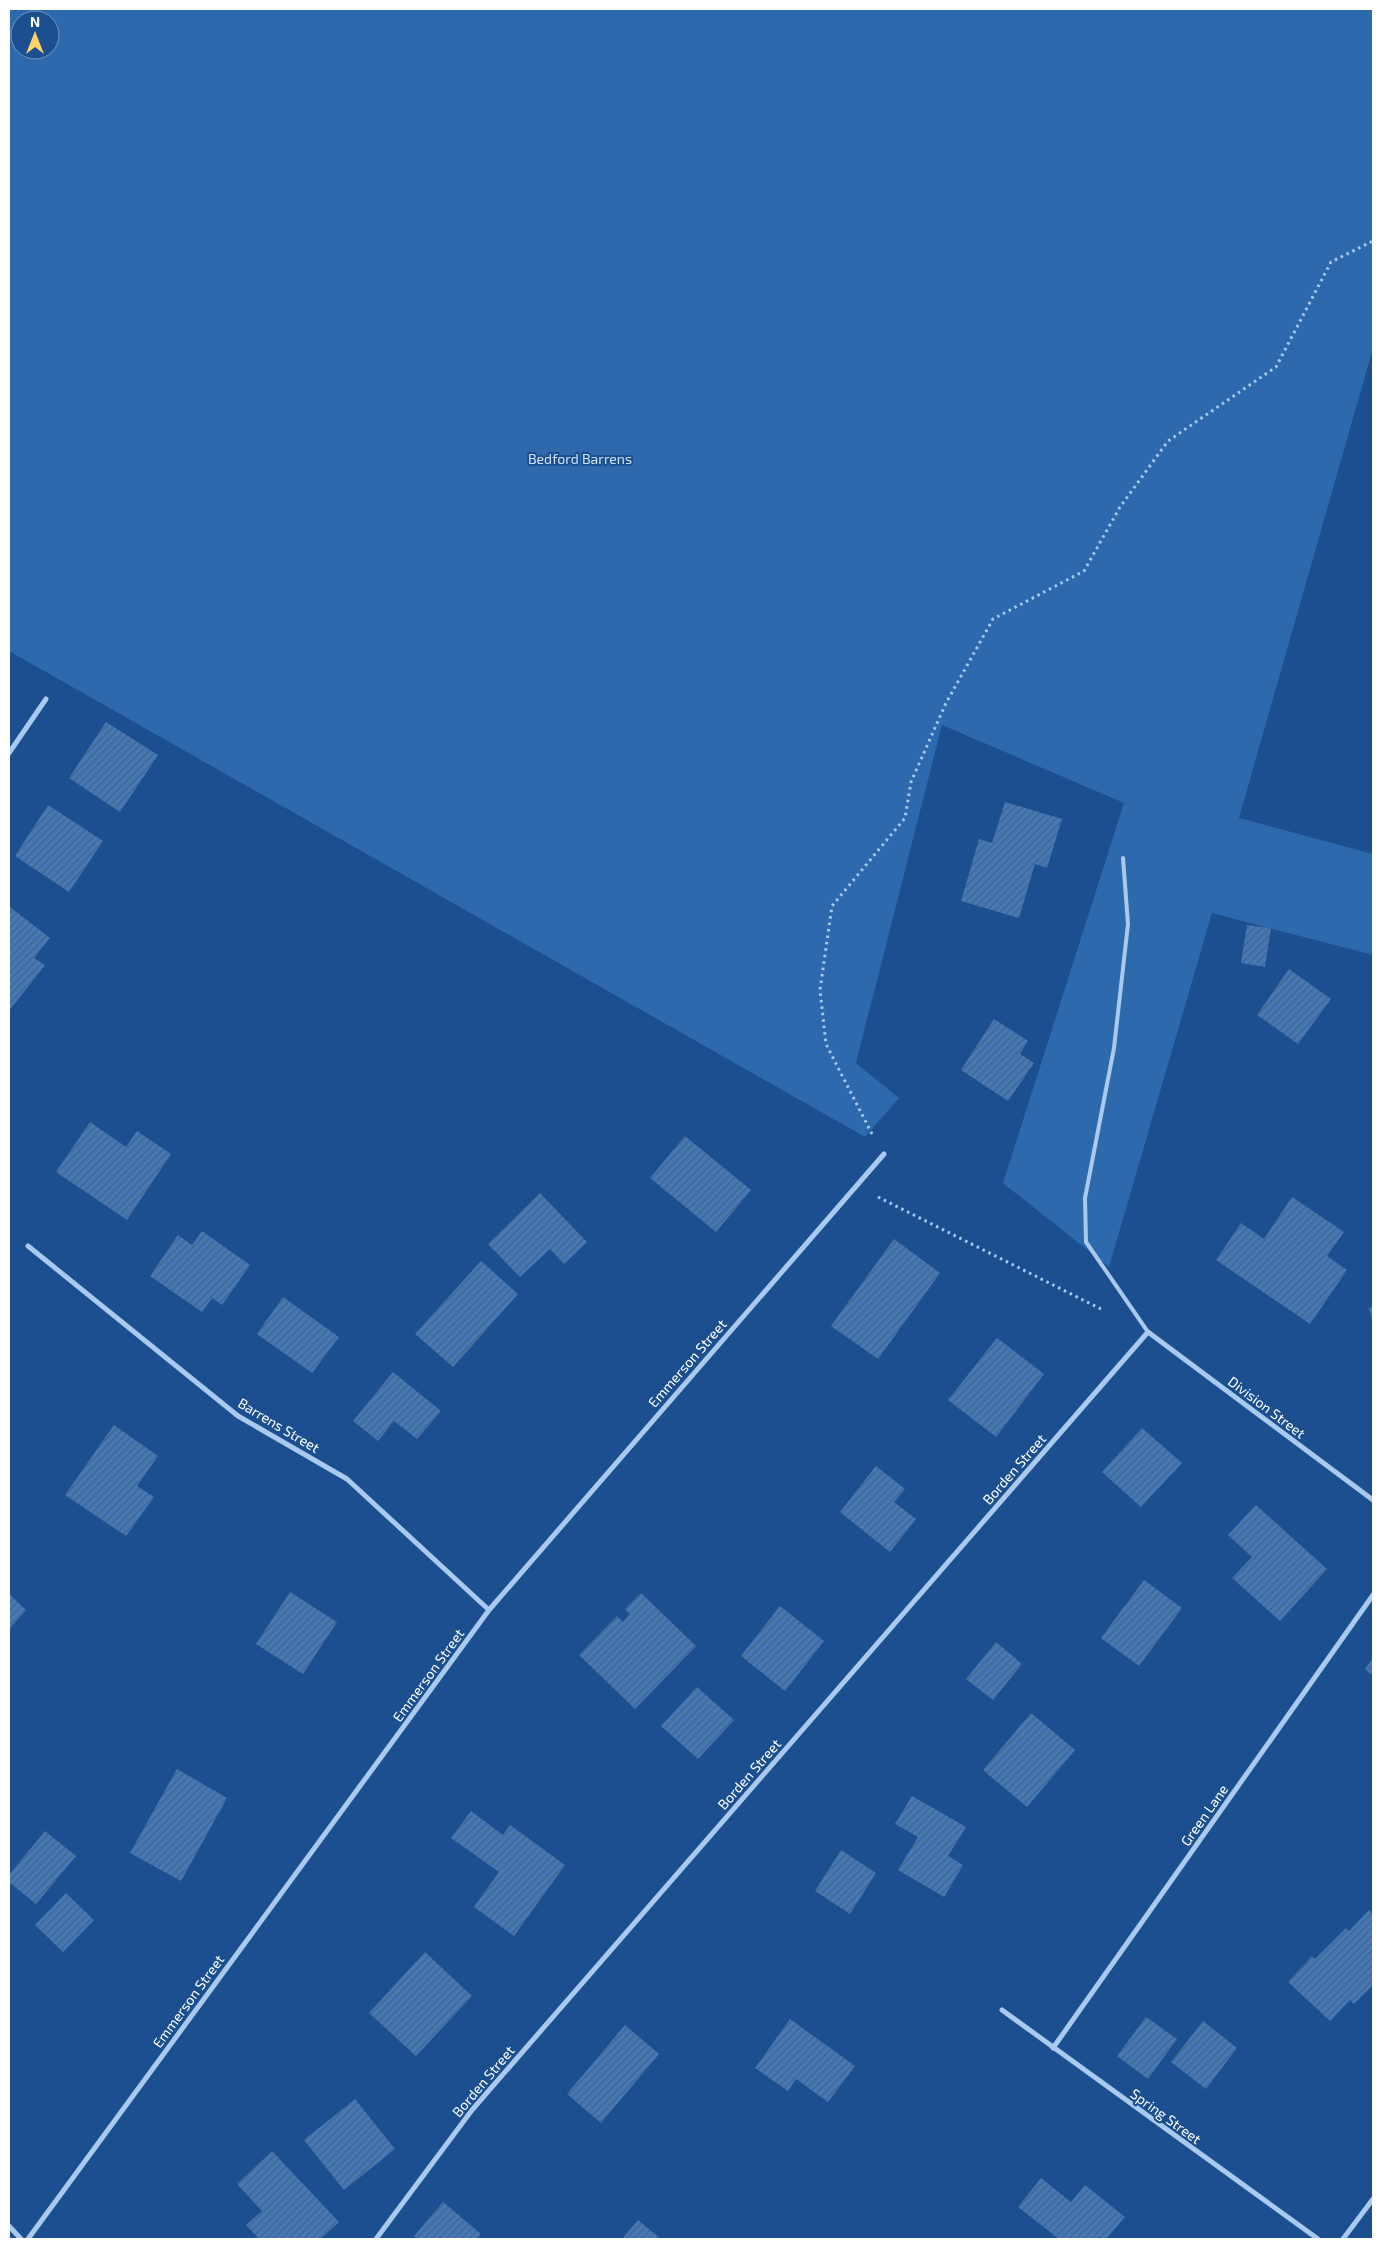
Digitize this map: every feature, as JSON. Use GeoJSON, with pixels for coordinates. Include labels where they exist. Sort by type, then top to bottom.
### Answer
{"type":"FeatureCollection","features":[{"type":"Feature","properties":{"kind":"street"},"geometry":{"type":"LineString","coordinates":[[9,753],[46,699]]}},
{"type":"Feature","properties":{"kind":"street","name":"Emmerson Street"},"geometry":{"type":"LineString","coordinates":[[28,2239],[489,1610],[884,1154]]}},
{"type":"Feature","properties":{"kind":"street","name":"Barrens Street"},"geometry":{"type":"LineString","coordinates":[[28,1246],[238,1416],[347,1479],[489,1610]]}},
{"type":"Feature","properties":{"kind":"street","name":"Division Street"},"geometry":{"type":"LineString","coordinates":[[1148,1332],[1373,1500]]}},
{"type":"Feature","properties":{"kind":"street","name":"Borden Street"},"geometry":{"type":"LineString","coordinates":[[376,2239],[472,2110],[1148,1332]]}},
{"type":"Feature","properties":{"kind":"street","name":"Green Lane"},"geometry":{"type":"LineString","coordinates":[[1053,2048],[1373,1595]]}},
{"type":"Feature","properties":{"kind":"street","name":"Spring Street"},"geometry":{"type":"LineString","coordinates":[[1002,2010],[1318,2239]]}},
{"type":"Feature","properties":{"kind":"street"},"geometry":{"type":"LineString","coordinates":[[1343,2239],[1373,2199]]}},
{"type":"Feature","properties":{"kind":"street"},"geometry":{"type":"LineString","coordinates":[[9,2226],[21,2239]]}},
{"type":"Feature","properties":{"kind":"lane"},"geometry":{"type":"LineString","coordinates":[[1123,858],[1128,924],[1114,1048],[1085,1198],[1086,1242],[1148,1332]]}},
{"type":"Feature","properties":{"kind":"path"},"geometry":{"type":"LineString","coordinates":[[884,1154],[862,1118],[826,1044],[820,990],[832,906],[905,818],[910,782],[946,703],[993,619],[1084,572],[1120,508],[1168,442],[1276,367],[1331,262],[1373,241]]}},
{"type":"Feature","properties":{"kind":"path"},"geometry":{"type":"LineString","coordinates":[[856,1186],[1104,1310]]}},
{"type":"Feature","properties":{"kind":"green space","name":"Bedford Barrens"},"geometry":{"type":"Polygon","coordinates":[[[9,9],[1373,9],[1373,348],[1239,818],[1373,854],[1373,955],[1212,913],[1109,1267],[1003,1183],[1124,803],[942,725],[856,1063],[899,1098],[865,1137],[9,651],[9,9]]]}},
{"type":"Feature","properties":{"kind":"building"},"geometry":{"type":"Polygon","coordinates":[[[106,722],[158,755],[120,812],[69,778],[106,722]]]}},
{"type":"Feature","properties":{"kind":"building"},"geometry":{"type":"Polygon","coordinates":[[[1005,802],[1062,819],[1047,868],[1035,864],[1019,918],[961,901],[979,839],[992,843],[1005,802]]]}},
{"type":"Feature","properties":{"kind":"building"},"geometry":{"type":"Polygon","coordinates":[[[48,805],[103,841],[69,892],[15,856],[48,805]]]}},
{"type":"Feature","properties":{"kind":"building"},"geometry":{"type":"Polygon","coordinates":[[[10,907],[50,938],[34,958],[45,965],[9,1011],[10,907]]]}},
{"type":"Feature","properties":{"kind":"building"},"geometry":{"type":"Polygon","coordinates":[[[1247,925],[1271,928],[1265,967],[1241,963],[1247,925]]]}},
{"type":"Feature","properties":{"kind":"building"},"geometry":{"type":"Polygon","coordinates":[[[1289,969],[1331,999],[1298,1044],[1257,1015],[1289,969]]]}},
{"type":"Feature","properties":{"kind":"building"},"geometry":{"type":"Polygon","coordinates":[[[994,1019],[1028,1041],[1020,1054],[1034,1063],[1008,1101],[961,1070],[994,1019]]]}},
{"type":"Feature","properties":{"kind":"building"},"geometry":{"type":"Polygon","coordinates":[[[90,1122],[126,1147],[137,1131],[171,1154],[127,1220],[56,1172],[90,1122]]]}},
{"type":"Feature","properties":{"kind":"building"},"geometry":{"type":"Polygon","coordinates":[[[685,1136],[751,1190],[716,1232],[650,1178],[685,1136]]]}},
{"type":"Feature","properties":{"kind":"building"},"geometry":{"type":"Polygon","coordinates":[[[540,1193],[587,1242],[564,1264],[550,1249],[520,1277],[488,1244],[540,1193]]]}},
{"type":"Feature","properties":{"kind":"building"},"geometry":{"type":"Polygon","coordinates":[[[1292,1197],[1344,1232],[1327,1256],[1347,1270],[1310,1324],[1216,1260],[1241,1223],[1264,1239],[1292,1197]]]}},
{"type":"Feature","properties":{"kind":"building"},"geometry":{"type":"Polygon","coordinates":[[[202,1231],[250,1265],[222,1305],[212,1298],[202,1312],[150,1276],[178,1235],[192,1245],[202,1231]]]}},
{"type":"Feature","properties":{"kind":"building"},"geometry":{"type":"Polygon","coordinates":[[[894,1239],[940,1273],[878,1359],[831,1326],[894,1239]]]}},
{"type":"Feature","properties":{"kind":"building"},"geometry":{"type":"Polygon","coordinates":[[[481,1261],[518,1294],[453,1367],[415,1334],[481,1261]]]}},
{"type":"Feature","properties":{"kind":"building"},"geometry":{"type":"Polygon","coordinates":[[[283,1297],[339,1337],[312,1373],[257,1334],[283,1297]]]}},
{"type":"Feature","properties":{"kind":"building"},"geometry":{"type":"Polygon","coordinates":[[[1373,1307],[1373,1323],[1369,1308],[1373,1307]]]}},
{"type":"Feature","properties":{"kind":"building"},"geometry":{"type":"Polygon","coordinates":[[[997,1338],[1044,1374],[996,1437],[948,1400],[997,1338]]]}},
{"type":"Feature","properties":{"kind":"building"},"geometry":{"type":"Polygon","coordinates":[[[393,1372],[441,1411],[417,1439],[394,1421],[378,1441],[353,1421],[393,1372]]]}},
{"type":"Feature","properties":{"kind":"building"},"geometry":{"type":"Polygon","coordinates":[[[114,1425],[158,1456],[137,1486],[154,1497],[126,1536],[65,1495],[114,1425]]]}},
{"type":"Feature","properties":{"kind":"building"},"geometry":{"type":"Polygon","coordinates":[[[1142,1428],[1182,1463],[1141,1507],[1102,1472],[1142,1428]]]}},
{"type":"Feature","properties":{"kind":"building"},"geometry":{"type":"Polygon","coordinates":[[[876,1466],[905,1489],[894,1502],[916,1519],[890,1552],[840,1512],[876,1466]]]}},
{"type":"Feature","properties":{"kind":"building"},"geometry":{"type":"Polygon","coordinates":[[[1256,1505],[1327,1569],[1280,1621],[1232,1578],[1252,1557],[1228,1535],[1256,1505]]]}},
{"type":"Feature","properties":{"kind":"building"},"geometry":{"type":"Polygon","coordinates":[[[1144,1580],[1182,1608],[1139,1666],[1101,1638],[1144,1580]]]}},
{"type":"Feature","properties":{"kind":"building"},"geometry":{"type":"Polygon","coordinates":[[[290,1592],[337,1622],[303,1674],[256,1644],[290,1592]]]}},
{"type":"Feature","properties":{"kind":"building"},"geometry":{"type":"Polygon","coordinates":[[[641,1593],[696,1646],[635,1709],[579,1655],[617,1616],[623,1622],[630,1614],[625,1609],[641,1593]]]}},
{"type":"Feature","properties":{"kind":"building"},"geometry":{"type":"Polygon","coordinates":[[[9,1594],[26,1610],[9,1629],[9,1594]]]}},
{"type":"Feature","properties":{"kind":"building"},"geometry":{"type":"Polygon","coordinates":[[[780,1606],[824,1641],[785,1691],[741,1656],[780,1606]]]}},
{"type":"Feature","properties":{"kind":"building"},"geometry":{"type":"Polygon","coordinates":[[[996,1642],[1022,1664],[993,1700],[966,1679],[996,1642]]]}},
{"type":"Feature","properties":{"kind":"building"},"geometry":{"type":"Polygon","coordinates":[[[1373,1658],[1373,1676],[1365,1669],[1373,1658]]]}},
{"type":"Feature","properties":{"kind":"building"},"geometry":{"type":"Polygon","coordinates":[[[697,1687],[734,1720],[698,1759],[661,1726],[697,1687]]]}},
{"type":"Feature","properties":{"kind":"building"},"geometry":{"type":"Polygon","coordinates":[[[1031,1713],[1075,1750],[1027,1807],[983,1770],[1031,1713]]]}},
{"type":"Feature","properties":{"kind":"building"},"geometry":{"type":"Polygon","coordinates":[[[177,1769],[227,1798],[181,1881],[130,1853],[177,1769]]]}},
{"type":"Feature","properties":{"kind":"building"},"geometry":{"type":"Polygon","coordinates":[[[912,1796],[966,1827],[948,1856],[963,1865],[944,1897],[898,1870],[918,1837],[895,1824],[912,1796]]]}},
{"type":"Feature","properties":{"kind":"building"},"geometry":{"type":"Polygon","coordinates":[[[471,1811],[503,1835],[510,1825],[565,1865],[514,1936],[474,1907],[499,1872],[451,1838],[471,1811]]]}},
{"type":"Feature","properties":{"kind":"building"},"geometry":{"type":"Polygon","coordinates":[[[45,1831],[76,1856],[36,1904],[9,1882],[9,1875],[45,1831]]]}},
{"type":"Feature","properties":{"kind":"building"},"geometry":{"type":"Polygon","coordinates":[[[841,1850],[876,1873],[850,1914],[815,1891],[841,1850]]]}},
{"type":"Feature","properties":{"kind":"building"},"geometry":{"type":"Polygon","coordinates":[[[66,1893],[94,1920],[63,1952],[35,1925],[66,1893]]]}},
{"type":"Feature","properties":{"kind":"building"},"geometry":{"type":"Polygon","coordinates":[[[1369,1910],[1373,1915],[1373,1985],[1354,2004],[1350,2000],[1330,2021],[1288,1982],[1312,1956],[1315,1959],[1346,1928],[1349,1931],[1369,1910]]]}},
{"type":"Feature","properties":{"kind":"building"},"geometry":{"type":"Polygon","coordinates":[[[425,1952],[472,1996],[416,2056],[369,2013],[425,1952]]]}},
{"type":"Feature","properties":{"kind":"building"},"geometry":{"type":"Polygon","coordinates":[[[1146,2017],[1177,2039],[1148,2079],[1117,2056],[1146,2017]]]}},
{"type":"Feature","properties":{"kind":"building"},"geometry":{"type":"Polygon","coordinates":[[[790,2019],[855,2066],[828,2102],[796,2079],[788,2091],[755,2068],[790,2019]]]}},
{"type":"Feature","properties":{"kind":"building"},"geometry":{"type":"Polygon","coordinates":[[[1203,2021],[1237,2048],[1206,2089],[1171,2062],[1203,2021]]]}},
{"type":"Feature","properties":{"kind":"building"},"geometry":{"type":"Polygon","coordinates":[[[625,2025],[659,2054],[601,2123],[567,2094],[625,2025]]]}},
{"type":"Feature","properties":{"kind":"building"},"geometry":{"type":"Polygon","coordinates":[[[355,2099],[395,2149],[344,2190],[304,2140],[355,2099]]]}},
{"type":"Feature","properties":{"kind":"building"},"geometry":{"type":"Polygon","coordinates":[[[272,2151],[339,2222],[320,2239],[259,2239],[246,2225],[262,2211],[237,2184],[272,2151]]]}},
{"type":"Feature","properties":{"kind":"building"},"geometry":{"type":"Polygon","coordinates":[[[1041,2178],[1071,2202],[1085,2185],[1125,2217],[1106,2239],[1099,2237],[1097,2239],[1059,2239],[1018,2207],[1041,2178]]]}},
{"type":"Feature","properties":{"kind":"building"},"geometry":{"type":"Polygon","coordinates":[[[443,2202],[481,2234],[477,2239],[418,2239],[414,2236],[443,2202]]]}},
{"type":"Feature","properties":{"kind":"building"},"geometry":{"type":"Polygon","coordinates":[[[638,2220],[661,2239],[622,2239],[638,2220]]]}}]}
